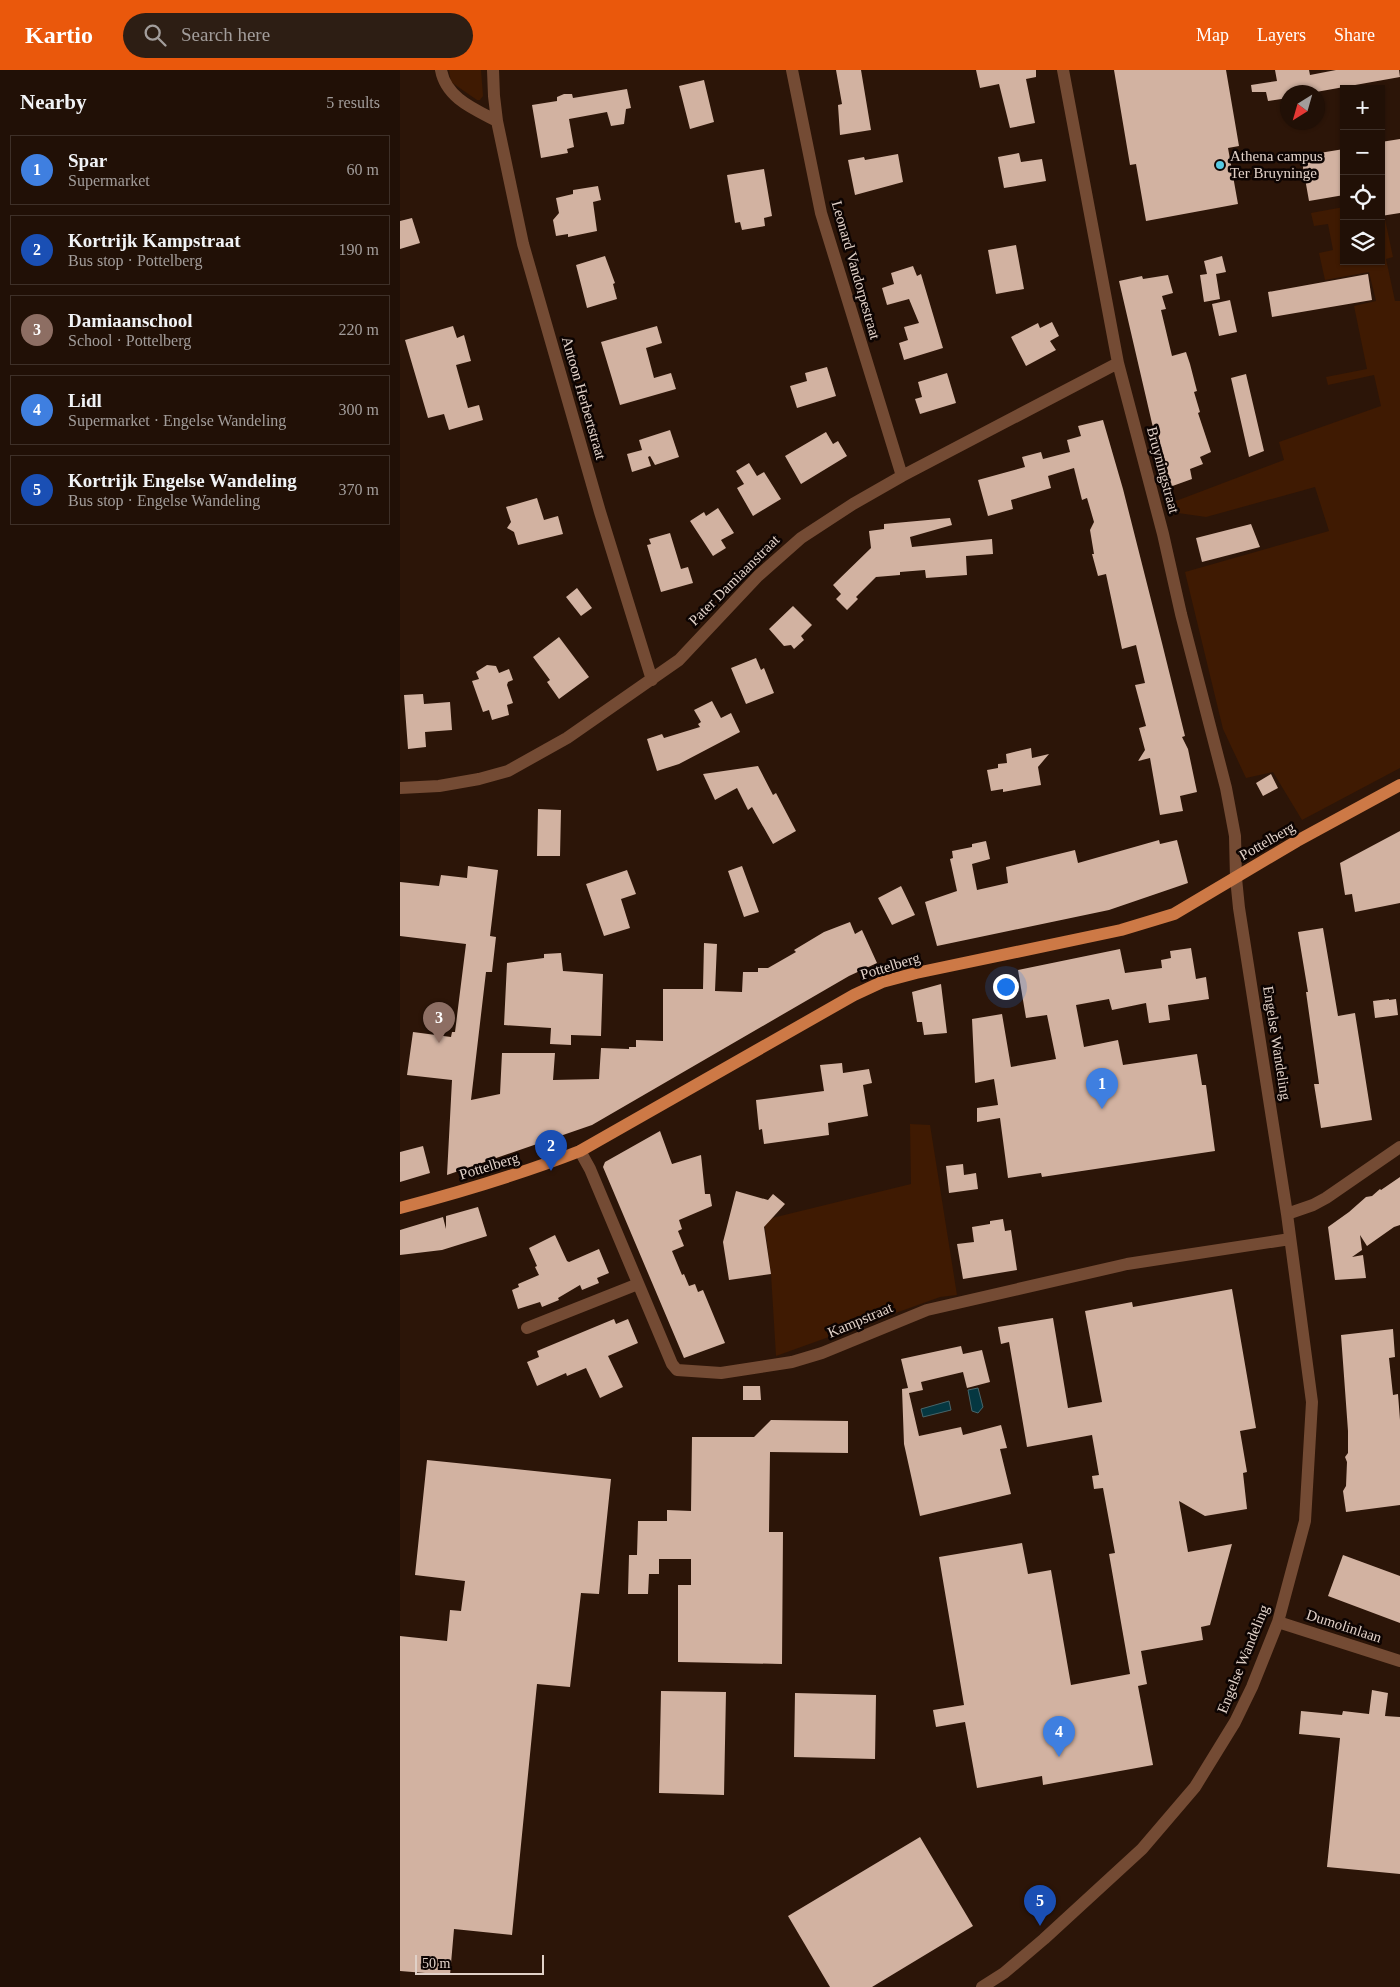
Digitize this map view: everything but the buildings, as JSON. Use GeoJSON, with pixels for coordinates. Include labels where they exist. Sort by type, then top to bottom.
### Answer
{"type":"FeatureCollection","features":[{"type":"Feature","properties":{"kind":"main road","name":"Pottelberg"},"geometry":{"type":"LineString","coordinates":[[400,1208],[461,1192],[527,1171],[580,1151],[846,999],[882,982],[1148,923],[1174,914],[1297,842],[1400,785]]}},
{"type":"Feature","properties":{"kind":"street"},"geometry":{"type":"LineString","coordinates":[[441,70],[443,79],[450,92],[472,108],[497,121]]}},
{"type":"Feature","properties":{"kind":"street","name":"Antoon Herbertstraat"},"geometry":{"type":"LineString","coordinates":[[493,70],[497,121],[523,244],[652,680]]}},
{"type":"Feature","properties":{"kind":"street","name":"Leonard Vandorpestraat"},"geometry":{"type":"LineString","coordinates":[[792,70],[821,213],[902,476]]}},
{"type":"Feature","properties":{"kind":"street","name":"Bruyningstraat"},"geometry":{"type":"LineString","coordinates":[[1063,70],[1118,363],[1164,534],[1181,614],[1226,788],[1235,836],[1236,878]]}},
{"type":"Feature","properties":{"kind":"street","name":"Pater Damiaanstraat"},"geometry":{"type":"LineString","coordinates":[[400,788],[447,785],[479,779],[508,770],[567,738],[679,660],[758,576],[801,538],[902,476],[1118,363]]}},
{"type":"Feature","properties":{"kind":"street","name":"Engelse Wandeling"},"geometry":{"type":"LineString","coordinates":[[982,1987],[1004,1973],[1044,1939],[1142,1849],[1163,1827],[1195,1787],[1236,1722],[1252,1687],[1278,1622],[1305,1521],[1312,1402],[1287,1214],[1236,878]]}},
{"type":"Feature","properties":{"kind":"street"},"geometry":{"type":"LineString","coordinates":[[1287,1214],[1313,1205],[1326,1198],[1400,1147]]}},
{"type":"Feature","properties":{"kind":"street","name":"Kampstraat"},"geometry":{"type":"LineString","coordinates":[[580,1151],[590,1169],[672,1364],[677,1370],[722,1373],[785,1363],[822,1353],[927,1310],[1127,1264],[1290,1239]]}},
{"type":"Feature","properties":{"kind":"street"},"geometry":{"type":"LineString","coordinates":[[527,1328],[638,1284]]}},
{"type":"Feature","properties":{"kind":"street","name":"Dumolinlaan"},"geometry":{"type":"LineString","coordinates":[[1278,1622],[1400,1661]]}},
{"type":"Feature","properties":{"kind":"shaded area"},"geometry":{"type":"Polygon","coordinates":[[[449,70],[481,70],[483,96],[480,100],[477,100],[451,82],[449,70]]]}},
{"type":"Feature","properties":{"kind":"shaded area"},"geometry":{"type":"Polygon","coordinates":[[[1340,208],[1340,265],[1385,265],[1385,219],[1393,257],[1386,259],[1395,301],[1400,301],[1400,768],[1302,820],[1273,772],[1246,778],[1223,729],[1185,572],[1329,531],[1315,487],[1206,517],[1171,512],[1168,504],[1284,460],[1279,442],[1381,406],[1374,375],[1328,385],[1326,377],[1367,369],[1354,306],[1376,301],[1369,272],[1325,280],[1319,253],[1333,250],[1328,224],[1314,226],[1311,213],[1340,208]]]}},
{"type":"Feature","properties":{"kind":"shaded area"},"geometry":{"type":"Polygon","coordinates":[[[910,1124],[930,1125],[957,1295],[940,1297],[776,1356],[771,1274],[764,1220],[911,1184],[910,1124]]]}},
{"type":"Feature","properties":{"kind":"water"},"geometry":{"type":"Polygon","coordinates":[[[978,1388],[983,1407],[978,1413],[972,1411],[968,1390],[978,1388]]]}},
{"type":"Feature","properties":{"kind":"water"},"geometry":{"type":"Polygon","coordinates":[[[949,1401],[951,1410],[923,1417],[921,1409],[949,1401]]]}},
{"type":"Feature","properties":{"kind":"place","name":"Athena campus Ter Bruyninge"},"geometry":{"type":"Point","coordinates":[1220,165]}},
{"type":"Feature","properties":{"kind":"place","name":"Damiaanschool"},"geometry":{"type":"Point","coordinates":[439,1043]}},
{"type":"Feature","properties":{"kind":"place","name":"Spar"},"geometry":{"type":"Point","coordinates":[1102,1109]}},
{"type":"Feature","properties":{"kind":"place","name":"Kortrijk Kampstraat"},"geometry":{"type":"Point","coordinates":[551,1171]}},
{"type":"Feature","properties":{"kind":"place","name":"Lidl"},"geometry":{"type":"Point","coordinates":[1059,1757]}},
{"type":"Feature","properties":{"kind":"place","name":"Kortrijk Engelse Wandeling"},"geometry":{"type":"Point","coordinates":[1040,1926]}}]}
